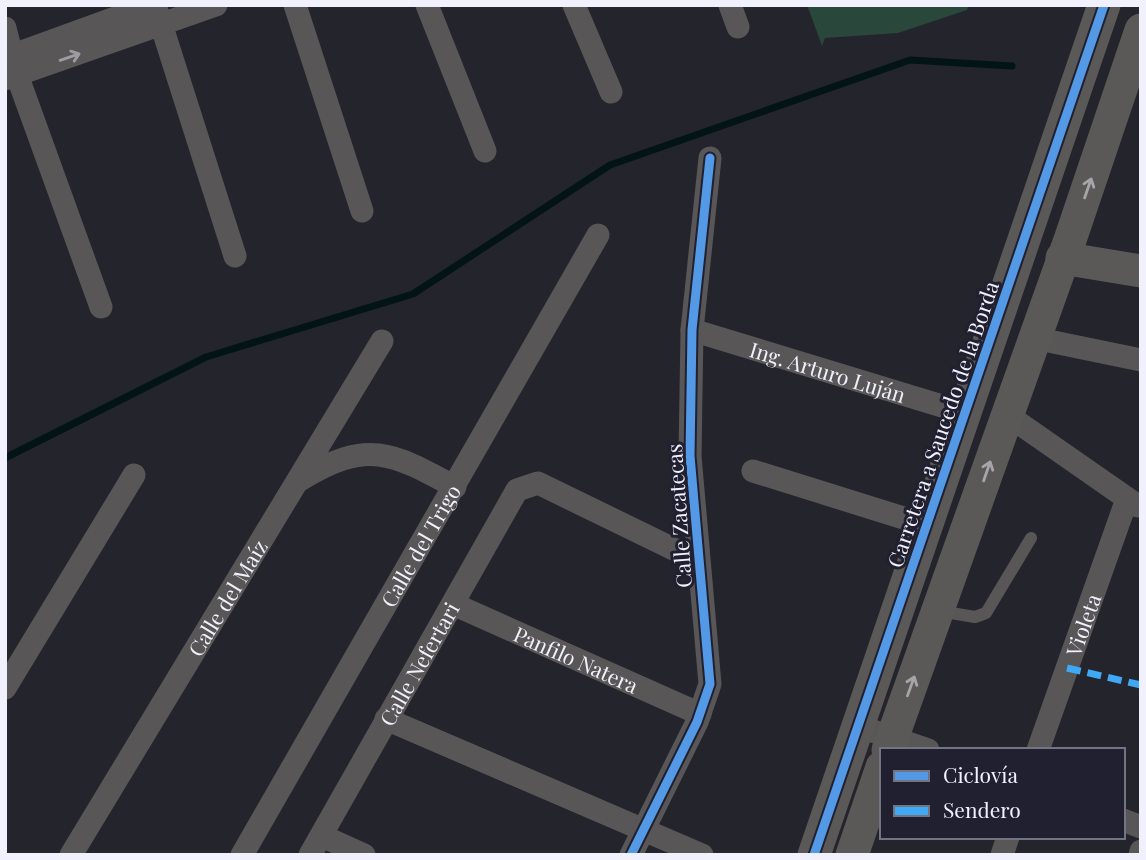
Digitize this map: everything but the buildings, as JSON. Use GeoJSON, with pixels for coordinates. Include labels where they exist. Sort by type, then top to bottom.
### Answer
{"type":"FeatureCollection","features":[{"type":"Feature","properties":{"kind":"street"},"geometry":{"type":"LineString","coordinates":[[10,67],[156,12],[216,5]]}},
{"type":"Feature","properties":{"kind":"street"},"geometry":{"type":"LineString","coordinates":[[295,5],[362,211]]}},
{"type":"Feature","properties":{"kind":"street"},"geometry":{"type":"LineString","coordinates":[[427,5],[485,151]]}},
{"type":"Feature","properties":{"kind":"street"},"geometry":{"type":"LineString","coordinates":[[575,5],[611,92]]}},
{"type":"Feature","properties":{"kind":"street"},"geometry":{"type":"LineString","coordinates":[[730,5],[738,27]]}},
{"type":"Feature","properties":{"kind":"street","name":"Carretera a Saucedo de la Borda"},"geometry":{"type":"LineString","coordinates":[[814,855],[1104,5]]}},
{"type":"Feature","properties":{"kind":"street"},"geometry":{"type":"LineString","coordinates":[[156,12],[235,256]]}},
{"type":"Feature","properties":{"kind":"street"},"geometry":{"type":"LineString","coordinates":[[5,28],[10,67],[101,307]]}},
{"type":"Feature","properties":{"kind":"street"},"geometry":{"type":"LineString","coordinates":[[888,748],[939,611],[1141,30]]}},
{"type":"Feature","properties":{"kind":"street","name":"Calle Zacatecas"},"geometry":{"type":"LineString","coordinates":[[631,855],[700,713],[710,684],[690,456],[692,331],[710,158]]}},
{"type":"Feature","properties":{"kind":"street","name":"Calle del Trigo"},"geometry":{"type":"LineString","coordinates":[[242,855],[598,235]]}},
{"type":"Feature","properties":{"kind":"street"},"geometry":{"type":"LineString","coordinates":[[1067,247],[1141,248]]}},
{"type":"Feature","properties":{"kind":"street"},"geometry":{"type":"LineString","coordinates":[[1067,247],[1141,271]]}},
{"type":"Feature","properties":{"kind":"street","name":"Ing. Arturo Luján"},"geometry":{"type":"LineString","coordinates":[[692,331],[965,413]]}},
{"type":"Feature","properties":{"kind":"street"},"geometry":{"type":"LineString","coordinates":[[1034,338],[1141,360]]}},
{"type":"Feature","properties":{"kind":"street","name":"Calle del Maíz"},"geometry":{"type":"LineString","coordinates":[[71,855],[382,341]]}},
{"type":"Feature","properties":{"kind":"street"},"geometry":{"type":"LineString","coordinates":[[1006,414],[1134,503]]}},
{"type":"Feature","properties":{"kind":"street"},"geometry":{"type":"LineString","coordinates":[[297,481],[334,461],[352,456],[380,454],[404,459],[455,487]]}},
{"type":"Feature","properties":{"kind":"street"},"geometry":{"type":"LineString","coordinates":[[753,471],[926,526]]}},
{"type":"Feature","properties":{"kind":"street"},"geometry":{"type":"LineString","coordinates":[[5,688],[134,475]]}},
{"type":"Feature","properties":{"kind":"street","name":"Calle Nefertari"},"geometry":{"type":"LineString","coordinates":[[316,845],[517,490],[538,483],[698,561]]}},
{"type":"Feature","properties":{"kind":"street","name":"Violeta"},"geometry":{"type":"LineString","coordinates":[[1039,748],[1134,503]]}},
{"type":"Feature","properties":{"kind":"street","name":"Panfilo Natera"},"geometry":{"type":"LineString","coordinates":[[453,604],[700,713]]}},
{"type":"Feature","properties":{"kind":"street"},"geometry":{"type":"LineString","coordinates":[[386,719],[702,855]]}},
{"type":"Feature","properties":{"kind":"street"},"geometry":{"type":"LineString","coordinates":[[858,726],[884,748]]}},
{"type":"Feature","properties":{"kind":"street"},"geometry":{"type":"LineString","coordinates":[[852,855],[880,772]]}},
{"type":"Feature","properties":{"kind":"street"},"geometry":{"type":"LineString","coordinates":[[316,845],[364,855]]}},
{"type":"Feature","properties":{"kind":"lane"},"geometry":{"type":"LineString","coordinates":[[939,611],[975,617],[986,613],[1031,538]]}},
{"type":"Feature","properties":{"kind":"green space"},"geometry":{"type":"Polygon","coordinates":[[[807,5],[969,5],[967,10],[898,33],[825,38],[822,46],[807,5]]]}},
{"type":"Feature","properties":{"kind":"waterway"},"geometry":{"type":"LineString","coordinates":[[5,458],[206,357],[413,294],[610,165],[910,60],[1012,66]]}},
{"type":"Feature","properties":{"kind":"marked path"},"geometry":{"type":"LineString","coordinates":[[1067,668],[1141,685]]}},
{"type":"Feature","properties":{"kind":"cycle path"},"geometry":{"type":"LineString","coordinates":[[814,855],[1104,5]]}},
{"type":"Feature","properties":{"kind":"cycle path"},"geometry":{"type":"LineString","coordinates":[[631,855],[697,722],[710,684],[690,456],[692,330],[710,158]]}}]}
